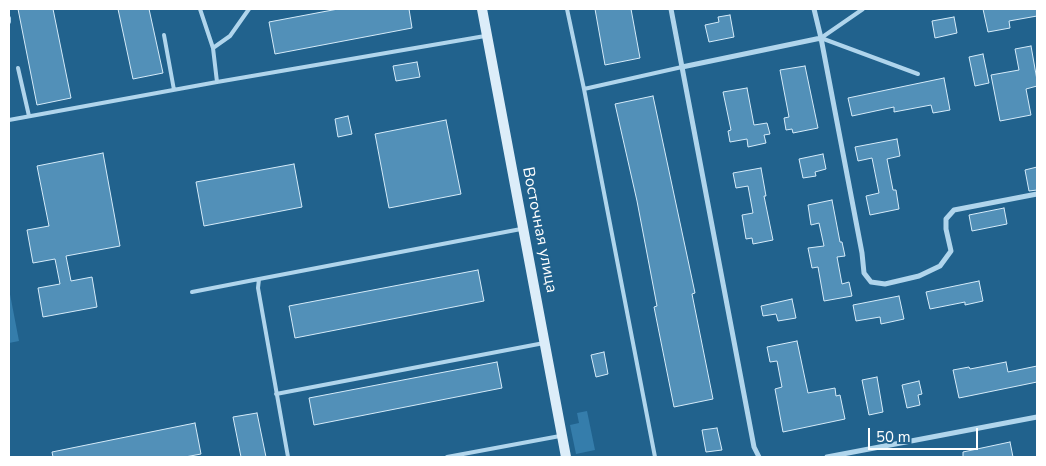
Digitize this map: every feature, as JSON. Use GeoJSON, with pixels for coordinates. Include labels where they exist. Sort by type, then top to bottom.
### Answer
{"type":"FeatureCollection","features":[{"type":"Feature","properties":{"kind":"main road","name":"Восточная улица"},"geometry":{"type":"LineString","coordinates":[[482,9],[566,457]]}},
{"type":"Feature","properties":{"kind":"street"},"geometry":{"type":"LineString","coordinates":[[671,9],[754,447],[759,457]]}},
{"type":"Feature","properties":{"kind":"street"},"geometry":{"type":"LineString","coordinates":[[814,9],[862,253],[864,273],[872,282],[885,284],[919,276],[940,266],[951,252],[946,219],[954,210],[1037,194]]}},
{"type":"Feature","properties":{"kind":"street"},"geometry":{"type":"LineString","coordinates":[[682,67],[821,38]]}},
{"type":"Feature","properties":{"kind":"street"},"geometry":{"type":"LineString","coordinates":[[827,457],[1037,417]]}},
{"type":"Feature","properties":{"kind":"lane"},"geometry":{"type":"LineString","coordinates":[[200,9],[213,48],[217,82]]}},
{"type":"Feature","properties":{"kind":"lane"},"geometry":{"type":"LineString","coordinates":[[213,48],[230,36],[249,9]]}},
{"type":"Feature","properties":{"kind":"lane"},"geometry":{"type":"LineString","coordinates":[[567,9],[655,457]]}},
{"type":"Feature","properties":{"kind":"lane"},"geometry":{"type":"LineString","coordinates":[[821,38],[863,9]]}},
{"type":"Feature","properties":{"kind":"lane"},"geometry":{"type":"LineString","coordinates":[[164,35],[174,90]]}},
{"type":"Feature","properties":{"kind":"lane"},"geometry":{"type":"LineString","coordinates":[[9,120],[487,36]]}},
{"type":"Feature","properties":{"kind":"lane"},"geometry":{"type":"LineString","coordinates":[[821,38],[918,74]]}},
{"type":"Feature","properties":{"kind":"lane"},"geometry":{"type":"LineString","coordinates":[[584,89],[682,67]]}},
{"type":"Feature","properties":{"kind":"lane"},"geometry":{"type":"LineString","coordinates":[[18,68],[29,116]]}},
{"type":"Feature","properties":{"kind":"lane"},"geometry":{"type":"LineString","coordinates":[[192,292],[524,229]]}},
{"type":"Feature","properties":{"kind":"lane"},"geometry":{"type":"LineString","coordinates":[[259,279],[258,288],[288,457]]}},
{"type":"Feature","properties":{"kind":"lane"},"geometry":{"type":"LineString","coordinates":[[276,394],[544,343]]}},
{"type":"Feature","properties":{"kind":"lane"},"geometry":{"type":"LineString","coordinates":[[446,457],[562,435]]}},
{"type":"Feature","properties":{"kind":"shaded area"},"geometry":{"type":"Polygon","coordinates":[[[9,289],[19,341],[9,343],[9,289]]]}},
{"type":"Feature","properties":{"kind":"shaded area"},"geometry":{"type":"Polygon","coordinates":[[[587,411],[595,450],[576,454],[570,425],[579,423],[577,413],[587,411]]]}},
{"type":"Feature","properties":{"kind":"building"},"geometry":{"type":"Polygon","coordinates":[[[18,9],[53,9],[71,98],[37,105],[18,9]]]}},
{"type":"Feature","properties":{"kind":"building"},"geometry":{"type":"Polygon","coordinates":[[[118,9],[149,9],[163,73],[133,79],[118,9]]]}},
{"type":"Feature","properties":{"kind":"building"},"geometry":{"type":"Polygon","coordinates":[[[338,9],[409,9],[412,28],[275,54],[269,22],[338,9]]]}},
{"type":"Feature","properties":{"kind":"building"},"geometry":{"type":"Polygon","coordinates":[[[595,9],[631,9],[640,58],[605,65],[595,9]]]}},
{"type":"Feature","properties":{"kind":"building"},"geometry":{"type":"Polygon","coordinates":[[[983,9],[1037,9],[1037,16],[1009,21],[1010,28],[988,32],[983,9]]]}},
{"type":"Feature","properties":{"kind":"building"},"geometry":{"type":"Polygon","coordinates":[[[730,15],[734,37],[709,42],[705,25],[719,22],[718,17],[730,15]]]}},
{"type":"Feature","properties":{"kind":"building"},"geometry":{"type":"Polygon","coordinates":[[[954,17],[957,33],[935,38],[932,21],[954,17]]]}},
{"type":"Feature","properties":{"kind":"building"},"geometry":{"type":"Polygon","coordinates":[[[1031,46],[1037,86],[1026,89],[1031,115],[1000,121],[991,75],[1019,70],[1015,49],[1031,46]]]}},
{"type":"Feature","properties":{"kind":"building"},"geometry":{"type":"Polygon","coordinates":[[[983,54],[989,83],[975,86],[969,57],[983,54]]]}},
{"type":"Feature","properties":{"kind":"building"},"geometry":{"type":"Polygon","coordinates":[[[417,62],[420,77],[396,81],[393,66],[417,62]]]}},
{"type":"Feature","properties":{"kind":"building"},"geometry":{"type":"Polygon","coordinates":[[[805,66],[818,128],[793,133],[792,129],[786,130],[784,118],[789,117],[780,70],[805,66]]]}},
{"type":"Feature","properties":{"kind":"building"},"geometry":{"type":"Polygon","coordinates":[[[944,78],[950,110],[933,113],[931,105],[894,112],[894,107],[852,116],[848,98],[944,78]]]}},
{"type":"Feature","properties":{"kind":"building"},"geometry":{"type":"Polygon","coordinates":[[[747,88],[754,125],[767,123],[770,134],[764,135],[766,143],[748,147],[747,139],[730,142],[728,131],[731,130],[723,92],[747,88]]]}},
{"type":"Feature","properties":{"kind":"building"},"geometry":{"type":"Polygon","coordinates":[[[653,96],[695,293],[692,294],[713,399],[674,407],[654,307],[657,306],[637,201],[615,104],[653,96]]]}},
{"type":"Feature","properties":{"kind":"building"},"geometry":{"type":"Polygon","coordinates":[[[348,116],[352,134],[338,137],[335,119],[348,116]]]}},
{"type":"Feature","properties":{"kind":"building"},"geometry":{"type":"Polygon","coordinates":[[[446,120],[461,194],[389,208],[375,134],[446,120]]]}},
{"type":"Feature","properties":{"kind":"building"},"geometry":{"type":"Polygon","coordinates":[[[897,139],[900,156],[887,159],[893,190],[896,190],[899,209],[870,215],[866,196],[879,193],[872,158],[858,161],[855,147],[897,139]]]}},
{"type":"Feature","properties":{"kind":"building"},"geometry":{"type":"Polygon","coordinates":[[[103,153],[120,246],[66,256],[71,281],[92,277],[97,307],[43,317],[38,288],[60,284],[55,259],[33,263],[27,230],[49,226],[37,166],[103,153]]]}},
{"type":"Feature","properties":{"kind":"building"},"geometry":{"type":"Polygon","coordinates":[[[823,154],[826,169],[815,172],[816,176],[803,178],[799,159],[823,154]]]}},
{"type":"Feature","properties":{"kind":"building"},"geometry":{"type":"Polygon","coordinates":[[[294,164],[302,207],[204,226],[196,182],[294,164]]]}},
{"type":"Feature","properties":{"kind":"building"},"geometry":{"type":"Polygon","coordinates":[[[1037,167],[1037,190],[1029,191],[1025,170],[1037,167]]]}},
{"type":"Feature","properties":{"kind":"building"},"geometry":{"type":"Polygon","coordinates":[[[761,168],[766,196],[764,196],[773,240],[753,244],[752,238],[746,239],[742,215],[753,213],[748,186],[736,188],[733,173],[761,168]]]}},
{"type":"Feature","properties":{"kind":"building"},"geometry":{"type":"Polygon","coordinates":[[[832,200],[840,242],[842,242],[845,256],[837,257],[842,284],[849,282],[852,296],[824,301],[818,267],[812,268],[808,248],[824,246],[819,223],[811,225],[808,205],[832,200]]]}},
{"type":"Feature","properties":{"kind":"building"},"geometry":{"type":"Polygon","coordinates":[[[1004,208],[1007,224],[972,231],[969,215],[1004,208]]]}},
{"type":"Feature","properties":{"kind":"building"},"geometry":{"type":"Polygon","coordinates":[[[478,270],[484,301],[295,338],[289,306],[478,270]]]}},
{"type":"Feature","properties":{"kind":"building"},"geometry":{"type":"Polygon","coordinates":[[[979,281],[983,301],[965,305],[965,302],[930,309],[926,292],[979,281]]]}},
{"type":"Feature","properties":{"kind":"building"},"geometry":{"type":"Polygon","coordinates":[[[899,296],[904,319],[881,324],[880,317],[856,321],[853,305],[899,296]]]}},
{"type":"Feature","properties":{"kind":"building"},"geometry":{"type":"Polygon","coordinates":[[[792,299],[796,318],[778,321],[776,314],[763,316],[761,306],[792,299]]]}},
{"type":"Feature","properties":{"kind":"building"},"geometry":{"type":"Polygon","coordinates":[[[797,341],[808,393],[835,388],[836,396],[840,395],[845,419],[783,432],[775,389],[782,387],[777,361],[770,362],[767,347],[797,341]]]}},
{"type":"Feature","properties":{"kind":"building"},"geometry":{"type":"Polygon","coordinates":[[[604,352],[608,374],[596,377],[591,355],[604,352]]]}},
{"type":"Feature","properties":{"kind":"building"},"geometry":{"type":"Polygon","coordinates":[[[497,362],[502,388],[314,425],[309,398],[497,362]]]}},
{"type":"Feature","properties":{"kind":"building"},"geometry":{"type":"Polygon","coordinates":[[[1006,362],[1008,372],[1037,366],[1037,382],[959,398],[953,370],[969,367],[970,369],[1006,362]]]}},
{"type":"Feature","properties":{"kind":"building"},"geometry":{"type":"Polygon","coordinates":[[[877,377],[883,412],[869,415],[862,380],[877,377]]]}},
{"type":"Feature","properties":{"kind":"building"},"geometry":{"type":"Polygon","coordinates":[[[919,381],[922,394],[918,395],[920,405],[907,408],[902,385],[919,381]]]}},
{"type":"Feature","properties":{"kind":"building"},"geometry":{"type":"Polygon","coordinates":[[[257,413],[266,457],[241,457],[233,417],[257,413]]]}},
{"type":"Feature","properties":{"kind":"building"},"geometry":{"type":"Polygon","coordinates":[[[195,423],[201,454],[185,457],[53,457],[52,452],[195,423]]]}},
{"type":"Feature","properties":{"kind":"building"},"geometry":{"type":"Polygon","coordinates":[[[717,428],[722,450],[706,452],[702,430],[717,428]]]}},
{"type":"Feature","properties":{"kind":"building"},"geometry":{"type":"Polygon","coordinates":[[[1010,442],[1013,457],[963,457],[963,452],[1010,442]]]}}]}
